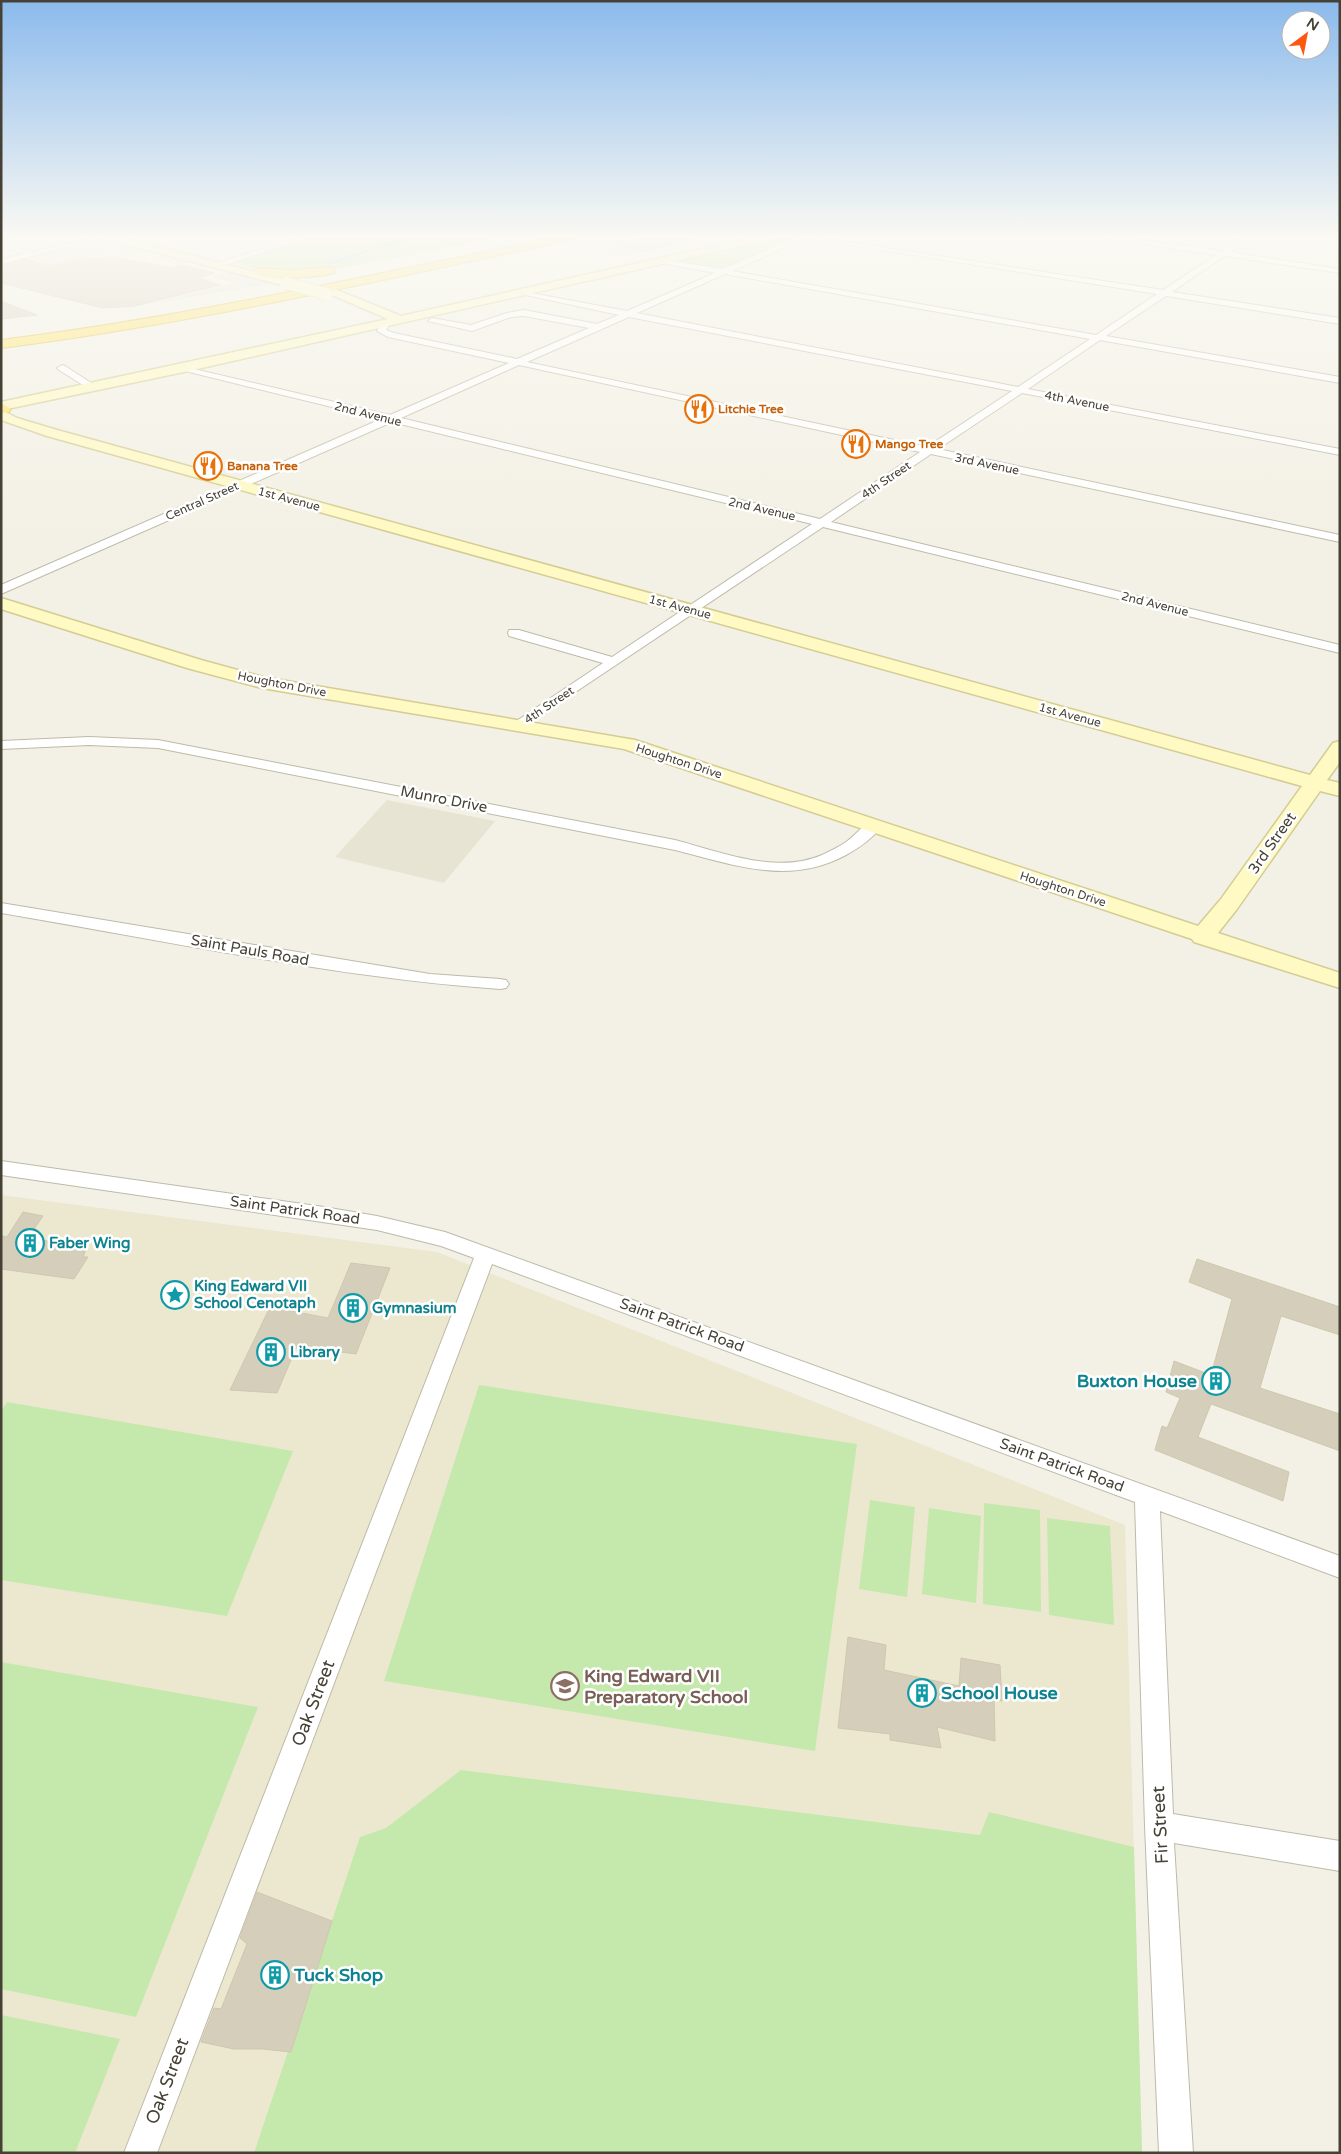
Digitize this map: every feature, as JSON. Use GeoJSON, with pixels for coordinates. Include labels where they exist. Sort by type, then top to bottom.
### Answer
{"type":"FeatureCollection","features":[{"type":"Feature","properties":{"kind":"highway"},"geometry":{"type":"LineString","coordinates":[[1,338],[19,336]]}},
{"type":"Feature","properties":{"kind":"highway"},"geometry":{"type":"LineString","coordinates":[[1,344],[65,336]]}},
{"type":"Feature","properties":{"kind":"highway"},"geometry":{"type":"LineString","coordinates":[[1,348],[73,336]]}},
{"type":"Feature","properties":{"kind":"main road"},"geometry":{"type":"LineString","coordinates":[[2,409],[328,336]]}},
{"type":"Feature","properties":{"kind":"main road","name":"1st Avenue"},"geometry":{"type":"LineString","coordinates":[[2,409],[12,421],[1340,790]]}},
{"type":"Feature","properties":{"kind":"main road","name":"Houghton Drive"},"geometry":{"type":"LineString","coordinates":[[1,603],[202,666],[262,682],[628,744],[1340,982]]}},
{"type":"Feature","properties":{"kind":"main road"},"geometry":{"type":"LineString","coordinates":[[1141,916],[1193,918],[1211,913],[1229,904]]}},
{"type":"Feature","properties":{"kind":"main road","name":"3rd Street"},"geometry":{"type":"LineString","coordinates":[[1202,937],[1229,904]]}},
{"type":"Feature","properties":{"kind":"street","name":"3rd Avenue"},"geometry":{"type":"LineString","coordinates":[[396,336],[1340,539]]}},
{"type":"Feature","properties":{"kind":"street","name":"Central Street"},"geometry":{"type":"LineString","coordinates":[[1,590],[578,336]]}},
{"type":"Feature","properties":{"kind":"street","name":"4th Avenue"},"geometry":{"type":"LineString","coordinates":[[738,336],[1340,452]]}},
{"type":"Feature","properties":{"kind":"street"},"geometry":{"type":"LineString","coordinates":[[1083,336],[1340,380]]}},
{"type":"Feature","properties":{"kind":"street","name":"4th Street"},"geometry":{"type":"LineString","coordinates":[[520,725],[1101,336]]}},
{"type":"Feature","properties":{"kind":"street"},"geometry":{"type":"LineString","coordinates":[[62,368],[94,388]]}},
{"type":"Feature","properties":{"kind":"street","name":"2nd Avenue"},"geometry":{"type":"LineString","coordinates":[[184,368],[1340,649]]}},
{"type":"Feature","properties":{"kind":"street"},"geometry":{"type":"LineString","coordinates":[[514,633],[614,662]]}},
{"type":"Feature","properties":{"kind":"street","name":"Munro Drive"},"geometry":{"type":"LineString","coordinates":[[1,745],[89,741],[158,744],[468,803],[775,867],[804,866],[828,858],[852,845],[874,826]]}},
{"type":"Feature","properties":{"kind":"street","name":"3rd Street"},"geometry":{"type":"LineString","coordinates":[[1229,904],[1340,747]]}},
{"type":"Feature","properties":{"kind":"street","name":"Saint Pauls Road"},"geometry":{"type":"LineString","coordinates":[[1,908],[430,979],[500,984]]}},
{"type":"Feature","properties":{"kind":"street","name":"Saint Patrick Road"},"geometry":{"type":"LineString","coordinates":[[1,1168],[377,1223],[445,1239],[1340,1567]]}},
{"type":"Feature","properties":{"kind":"street","name":"Oak Street"},"geometry":{"type":"LineString","coordinates":[[140,2153],[486,1253]]}},
{"type":"Feature","properties":{"kind":"street","name":"Fir Street"},"geometry":{"type":"LineString","coordinates":[[1147,1497],[1160,1826],[1176,2153]]}},
{"type":"Feature","properties":{"kind":"street"},"geometry":{"type":"LineString","coordinates":[[1160,1826],[1340,1856]]}},
{"type":"Feature","properties":{"kind":"shaded area"},"geometry":{"type":"Polygon","coordinates":[[[387,800],[495,821],[444,883],[335,857],[387,800]]]}},
{"type":"Feature","properties":{"kind":"shaded area","name":"King Edward VII Preparatory School"},"geometry":{"type":"Polygon","coordinates":[[[1,1195],[437,1252],[1125,1525],[1142,2153],[1,2153],[1,1195]]]}},
{"type":"Feature","properties":{"kind":"green space"},"geometry":{"type":"Polygon","coordinates":[[[479,1385],[857,1444],[815,1751],[384,1681],[479,1385]]]}},
{"type":"Feature","properties":{"kind":"green space"},"geometry":{"type":"Polygon","coordinates":[[[7,1402],[293,1451],[227,1616],[1,1580],[1,1411],[7,1402]]]}},
{"type":"Feature","properties":{"kind":"green space"},"geometry":{"type":"Polygon","coordinates":[[[870,1500],[915,1507],[907,1597],[859,1589],[870,1500]]]}},
{"type":"Feature","properties":{"kind":"green space"},"geometry":{"type":"Polygon","coordinates":[[[984,1503],[1040,1510],[1041,1612],[983,1604],[984,1503]]]}},
{"type":"Feature","properties":{"kind":"green space"},"geometry":{"type":"Polygon","coordinates":[[[929,1508],[981,1516],[976,1603],[922,1594],[929,1508]]]}},
{"type":"Feature","properties":{"kind":"green space"},"geometry":{"type":"Polygon","coordinates":[[[1047,1518],[1110,1526],[1114,1625],[1049,1615],[1047,1518]]]}},
{"type":"Feature","properties":{"kind":"green space"},"geometry":{"type":"Polygon","coordinates":[[[1,1662],[258,1707],[136,2017],[1,1989],[1,1662]]]}},
{"type":"Feature","properties":{"kind":"green space"},"geometry":{"type":"Polygon","coordinates":[[[461,1770],[980,1835],[989,1812],[1134,1847],[1142,2153],[254,2153],[360,1837],[386,1828],[461,1770]]]}},
{"type":"Feature","properties":{"kind":"green space"},"geometry":{"type":"Polygon","coordinates":[[[1,2015],[120,2039],[75,2153],[1,2153],[1,2015]]]}},
{"type":"Feature","properties":{"kind":"building","name":"Faber Wing"},"geometry":{"type":"Polygon","coordinates":[[[23,1212],[43,1216],[28,1238],[87,1247],[83,1257],[88,1257],[74,1279],[1,1269],[1,1236],[7,1237],[23,1212]]]}},
{"type":"Feature","properties":{"kind":"building","name":"Buxton House"},"geometry":{"type":"Polygon","coordinates":[[[1197,1259],[1340,1307],[1340,1335],[1281,1316],[1260,1388],[1340,1414],[1340,1451],[1211,1404],[1198,1437],[1289,1472],[1283,1501],[1155,1450],[1162,1426],[1167,1428],[1180,1398],[1166,1392],[1174,1361],[1211,1375],[1232,1299],[1189,1282],[1197,1259]]]}},
{"type":"Feature","properties":{"kind":"building"},"geometry":{"type":"Polygon","coordinates":[[[351,1263],[390,1268],[356,1354],[297,1346],[277,1393],[230,1390],[270,1307],[328,1318],[351,1263]]]}},
{"type":"Feature","properties":{"kind":"building","name":"School House"},"geometry":{"type":"Polygon","coordinates":[[[848,1637],[886,1645],[884,1670],[959,1686],[961,1658],[1000,1665],[1002,1701],[994,1700],[995,1741],[937,1727],[941,1748],[890,1740],[890,1734],[838,1728],[848,1637]]]}},
{"type":"Feature","properties":{"kind":"building","name":"Tuck Shop"},"geometry":{"type":"Polygon","coordinates":[[[257,1892],[332,1921],[291,2052],[234,2049],[201,2042],[214,2008],[221,2009],[247,1944],[240,1938],[257,1892]]]}},
{"type":"Feature","properties":{"kind":"place","name":"Litchie Tree"},"geometry":{"type":"Point","coordinates":[699,409]}},
{"type":"Feature","properties":{"kind":"place","name":"Mango Tree"},"geometry":{"type":"Point","coordinates":[856,444]}},
{"type":"Feature","properties":{"kind":"place","name":"Banana Tree"},"geometry":{"type":"Point","coordinates":[208,466]}},
{"type":"Feature","properties":{"kind":"place","name":"Faber Wing"},"geometry":{"type":"Point","coordinates":[30,1243]}},
{"type":"Feature","properties":{"kind":"place","name":"King Edward VII School Cenotaph"},"geometry":{"type":"Point","coordinates":[175,1295]}},
{"type":"Feature","properties":{"kind":"place","name":"Gymnasium"},"geometry":{"type":"Point","coordinates":[353,1308]}},
{"type":"Feature","properties":{"kind":"place","name":"Library"},"geometry":{"type":"Point","coordinates":[271,1352]}},
{"type":"Feature","properties":{"kind":"place","name":"Buxton House"},"geometry":{"type":"Point","coordinates":[1216,1381]}},
{"type":"Feature","properties":{"kind":"place","name":"King Edward VII Preparatory School"},"geometry":{"type":"Point","coordinates":[565,1686]}},
{"type":"Feature","properties":{"kind":"place","name":"School House"},"geometry":{"type":"Point","coordinates":[922,1693]}},
{"type":"Feature","properties":{"kind":"place","name":"Tuck Shop"},"geometry":{"type":"Point","coordinates":[275,1975]}}]}
